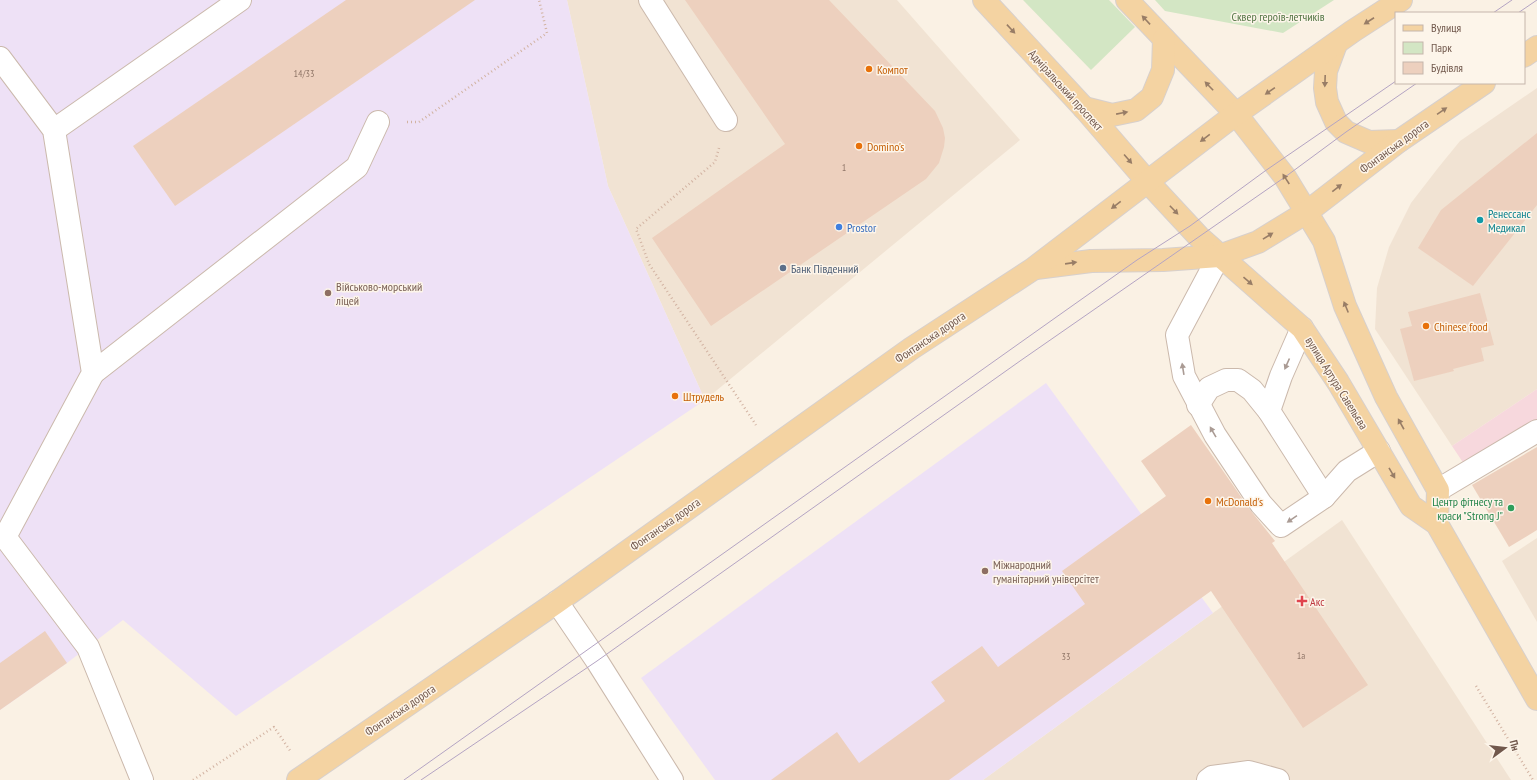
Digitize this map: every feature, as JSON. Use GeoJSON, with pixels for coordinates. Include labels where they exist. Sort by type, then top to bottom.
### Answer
{"type":"FeatureCollection","features":[{"type":"Feature","properties":{"kind":"main road","name":"Адміральський проспект"},"geometry":{"type":"LineString","coordinates":[[984,0],[1084,108],[1147,181],[1199,237],[1219,256]]}},
{"type":"Feature","properties":{"kind":"main road"},"geometry":{"type":"LineString","coordinates":[[1128,0],[1236,114],[1285,177],[1307,212],[1324,241],[1345,306],[1386,397],[1438,490],[1437,524]]}},
{"type":"Feature","properties":{"kind":"main road"},"geometry":{"type":"LineString","coordinates":[[1236,114],[1353,31],[1402,0]]}},
{"type":"Feature","properties":{"kind":"main road"},"geometry":{"type":"LineString","coordinates":[[1084,108],[1112,115],[1136,110],[1152,97],[1163,70],[1164,39]]}},
{"type":"Feature","properties":{"kind":"main road"},"geometry":{"type":"LineString","coordinates":[[1336,44],[1326,71],[1325,88],[1327,102],[1336,122],[1346,132],[1369,142],[1399,141]]}},
{"type":"Feature","properties":{"kind":"main road"},"geometry":{"type":"LineString","coordinates":[[1525,55],[1537,47]]}},
{"type":"Feature","properties":{"kind":"main road","name":"Фонтанська дорога"},"geometry":{"type":"LineString","coordinates":[[1033,269],[1091,261],[1163,260],[1219,256],[1258,242],[1307,212],[1399,141],[1483,84]]}},
{"type":"Feature","properties":{"kind":"main road","name":"Фонтанська дорога"},"geometry":{"type":"LineString","coordinates":[[302,777],[556,602],[912,348],[1033,269],[1236,114]]}},
{"type":"Feature","properties":{"kind":"main road","name":"вулиця Артура Савельєва"},"geometry":{"type":"LineString","coordinates":[[1219,256],[1302,328],[1338,382],[1411,506],[1437,524],[1537,699]]}},
{"type":"Feature","properties":{"kind":"lane"},"geometry":{"type":"LineString","coordinates":[[54,130],[240,0]]}},
{"type":"Feature","properties":{"kind":"lane"},"geometry":{"type":"LineString","coordinates":[[650,0],[726,120]]}},
{"type":"Feature","properties":{"kind":"lane"},"geometry":{"type":"LineString","coordinates":[[0,58],[54,130],[93,373]]}},
{"type":"Feature","properties":{"kind":"lane"},"geometry":{"type":"LineString","coordinates":[[142,780],[88,647],[3,538],[93,373],[357,167],[378,122]]}},
{"type":"Feature","properties":{"kind":"lane"},"geometry":{"type":"LineString","coordinates":[[1219,256],[1177,335],[1184,376],[1198,405],[1215,435],[1257,497],[1281,526],[1324,497],[1347,471],[1379,451]]}},
{"type":"Feature","properties":{"kind":"lane"},"geometry":{"type":"LineString","coordinates":[[1269,412],[1281,376],[1302,328]]}},
{"type":"Feature","properties":{"kind":"lane"},"geometry":{"type":"LineString","coordinates":[[1198,405],[1209,388],[1226,380],[1238,380],[1252,390],[1269,412],[1324,497]]}},
{"type":"Feature","properties":{"kind":"lane"},"geometry":{"type":"LineString","coordinates":[[1438,490],[1537,431]]}},
{"type":"Feature","properties":{"kind":"lane"},"geometry":{"type":"LineString","coordinates":[[556,602],[597,661],[672,780]]}},
{"type":"Feature","properties":{"kind":"lane"},"geometry":{"type":"LineString","coordinates":[[1208,780],[1212,777],[1249,772],[1278,780]]}},
{"type":"Feature","properties":{"kind":"path"},"geometry":{"type":"LineString","coordinates":[[378,122],[419,122],[547,33],[539,0]]}},
{"type":"Feature","properties":{"kind":"path"},"geometry":{"type":"LineString","coordinates":[[726,120],[715,162],[636,229],[649,264],[771,448]]}},
{"type":"Feature","properties":{"kind":"path"},"geometry":{"type":"LineString","coordinates":[[1476,686],[1533,780]]}},
{"type":"Feature","properties":{"kind":"path"},"geometry":{"type":"LineString","coordinates":[[193,780],[274,727],[302,777]]}},
{"type":"Feature","properties":{"kind":"shaded area","name":"Військово-морський ліцей"},"geometry":{"type":"Polygon","coordinates":[[[0,0],[567,0],[608,186],[705,400],[236,716],[123,620],[67,663],[0,710],[0,0]]]}},
{"type":"Feature","properties":{"kind":"shaded area"},"geometry":{"type":"Polygon","coordinates":[[[567,0],[897,0],[1020,140],[705,400],[608,186],[567,0]]]}},
{"type":"Feature","properties":{"kind":"shaded area"},"geometry":{"type":"Polygon","coordinates":[[[1537,88],[1537,389],[1452,446],[1375,329],[1377,288],[1389,247],[1411,203],[1438,168],[1460,141],[1537,88]]]}},
{"type":"Feature","properties":{"kind":"shaded area","name":"Міжнародний гуманітарний універсітет"},"geometry":{"type":"Polygon","coordinates":[[[1046,383],[1213,613],[983,780],[715,780],[641,678],[1046,383]]]}},
{"type":"Feature","properties":{"kind":"shaded area"},"geometry":{"type":"Polygon","coordinates":[[[1537,389],[1537,439],[1474,479],[1452,446],[1537,389]]]}},
{"type":"Feature","properties":{"kind":"shaded area"},"geometry":{"type":"Polygon","coordinates":[[[1342,520],[1511,780],[983,780],[1213,613],[1342,520]]]}},
{"type":"Feature","properties":{"kind":"shaded area"},"geometry":{"type":"Polygon","coordinates":[[[1537,538],[1537,622],[1502,561],[1537,538]]]}},
{"type":"Feature","properties":{"kind":"green space"},"geometry":{"type":"Polygon","coordinates":[[[1023,0],[1109,0],[1135,27],[1091,70],[1023,0]]]}},
{"type":"Feature","properties":{"kind":"green space","name":"Сквер героїв-летчиків"},"geometry":{"type":"Polygon","coordinates":[[[1155,0],[1334,0],[1283,33],[1165,11],[1155,0]]]}},
{"type":"Feature","properties":{"kind":"building"},"geometry":{"type":"Polygon","coordinates":[[[346,0],[475,0],[175,206],[133,146],[346,0]]]}},
{"type":"Feature","properties":{"kind":"building"},"geometry":{"type":"Polygon","coordinates":[[[685,0],[829,0],[935,111],[943,128],[945,138],[939,163],[926,179],[711,326],[652,238],[785,144],[685,0]]]}},
{"type":"Feature","properties":{"kind":"building","name":"Ренессанс Медикал"},"geometry":{"type":"Polygon","coordinates":[[[1537,133],[1537,205],[1473,286],[1418,248],[1441,210],[1537,133]]]}},
{"type":"Feature","properties":{"kind":"building"},"geometry":{"type":"Polygon","coordinates":[[[1480,293],[1494,345],[1481,348],[1484,361],[1453,369],[1454,371],[1414,381],[1400,329],[1412,326],[1408,312],[1480,293]]]}},
{"type":"Feature","properties":{"kind":"building"},"geometry":{"type":"Polygon","coordinates":[[[1191,425],[1251,511],[1275,541],[1272,543],[1368,685],[1303,728],[1211,591],[949,780],[771,780],[837,732],[859,763],[945,701],[931,682],[982,646],[998,667],[1085,604],[1062,571],[1166,496],[1141,461],[1191,425]]]}},
{"type":"Feature","properties":{"kind":"building","name":"Центр фітнесу та краси \"Strong J\""},"geometry":{"type":"Polygon","coordinates":[[[1537,447],[1537,530],[1509,547],[1472,485],[1537,447]]]}},
{"type":"Feature","properties":{"kind":"building"},"geometry":{"type":"Polygon","coordinates":[[[45,631],[67,663],[0,710],[0,663],[45,631]]]}},
{"type":"Feature","properties":{"kind":"tram line"},"geometry":{"type":"LineString","coordinates":[[1494,12],[1512,0]]}},
{"type":"Feature","properties":{"kind":"tram line"},"geometry":{"type":"LineString","coordinates":[[1519,12],[1537,0]]}},
{"type":"Feature","properties":{"kind":"tram line"},"geometry":{"type":"LineString","coordinates":[[404,780],[1137,260],[1190,226],[1265,171],[1395,82]]}},
{"type":"Feature","properties":{"kind":"tram line"},"geometry":{"type":"LineString","coordinates":[[421,780],[597,661],[1020,361],[1285,177],[1346,132],[1416,84]]}},
{"type":"Feature","properties":{"kind":"place","name":"Компот"},"geometry":{"type":"Point","coordinates":[869,69]}},
{"type":"Feature","properties":{"kind":"place","name":"Domino's"},"geometry":{"type":"Point","coordinates":[859,146]}},
{"type":"Feature","properties":{"kind":"place","name":"Ренессанс Медикал"},"geometry":{"type":"Point","coordinates":[1480,220]}},
{"type":"Feature","properties":{"kind":"place","name":"Prostor"},"geometry":{"type":"Point","coordinates":[839,227]}},
{"type":"Feature","properties":{"kind":"place","name":"Банк Південний"},"geometry":{"type":"Point","coordinates":[783,268]}},
{"type":"Feature","properties":{"kind":"place","name":"Військово-морський ліцей"},"geometry":{"type":"Point","coordinates":[328,293]}},
{"type":"Feature","properties":{"kind":"place","name":"Chinese food"},"geometry":{"type":"Point","coordinates":[1426,326]}},
{"type":"Feature","properties":{"kind":"place","name":"Штрудель"},"geometry":{"type":"Point","coordinates":[675,396]}},
{"type":"Feature","properties":{"kind":"place","name":"McDonald's"},"geometry":{"type":"Point","coordinates":[1208,501]}},
{"type":"Feature","properties":{"kind":"place","name":"Центр фітнесу та краси \"Strong J\""},"geometry":{"type":"Point","coordinates":[1511,508]}},
{"type":"Feature","properties":{"kind":"place","name":"Міжнародний гуманітарний універсітет"},"geometry":{"type":"Point","coordinates":[985,571]}},
{"type":"Feature","properties":{"kind":"place","name":"Акс"},"geometry":{"type":"Point","coordinates":[1302,601]}}]}
